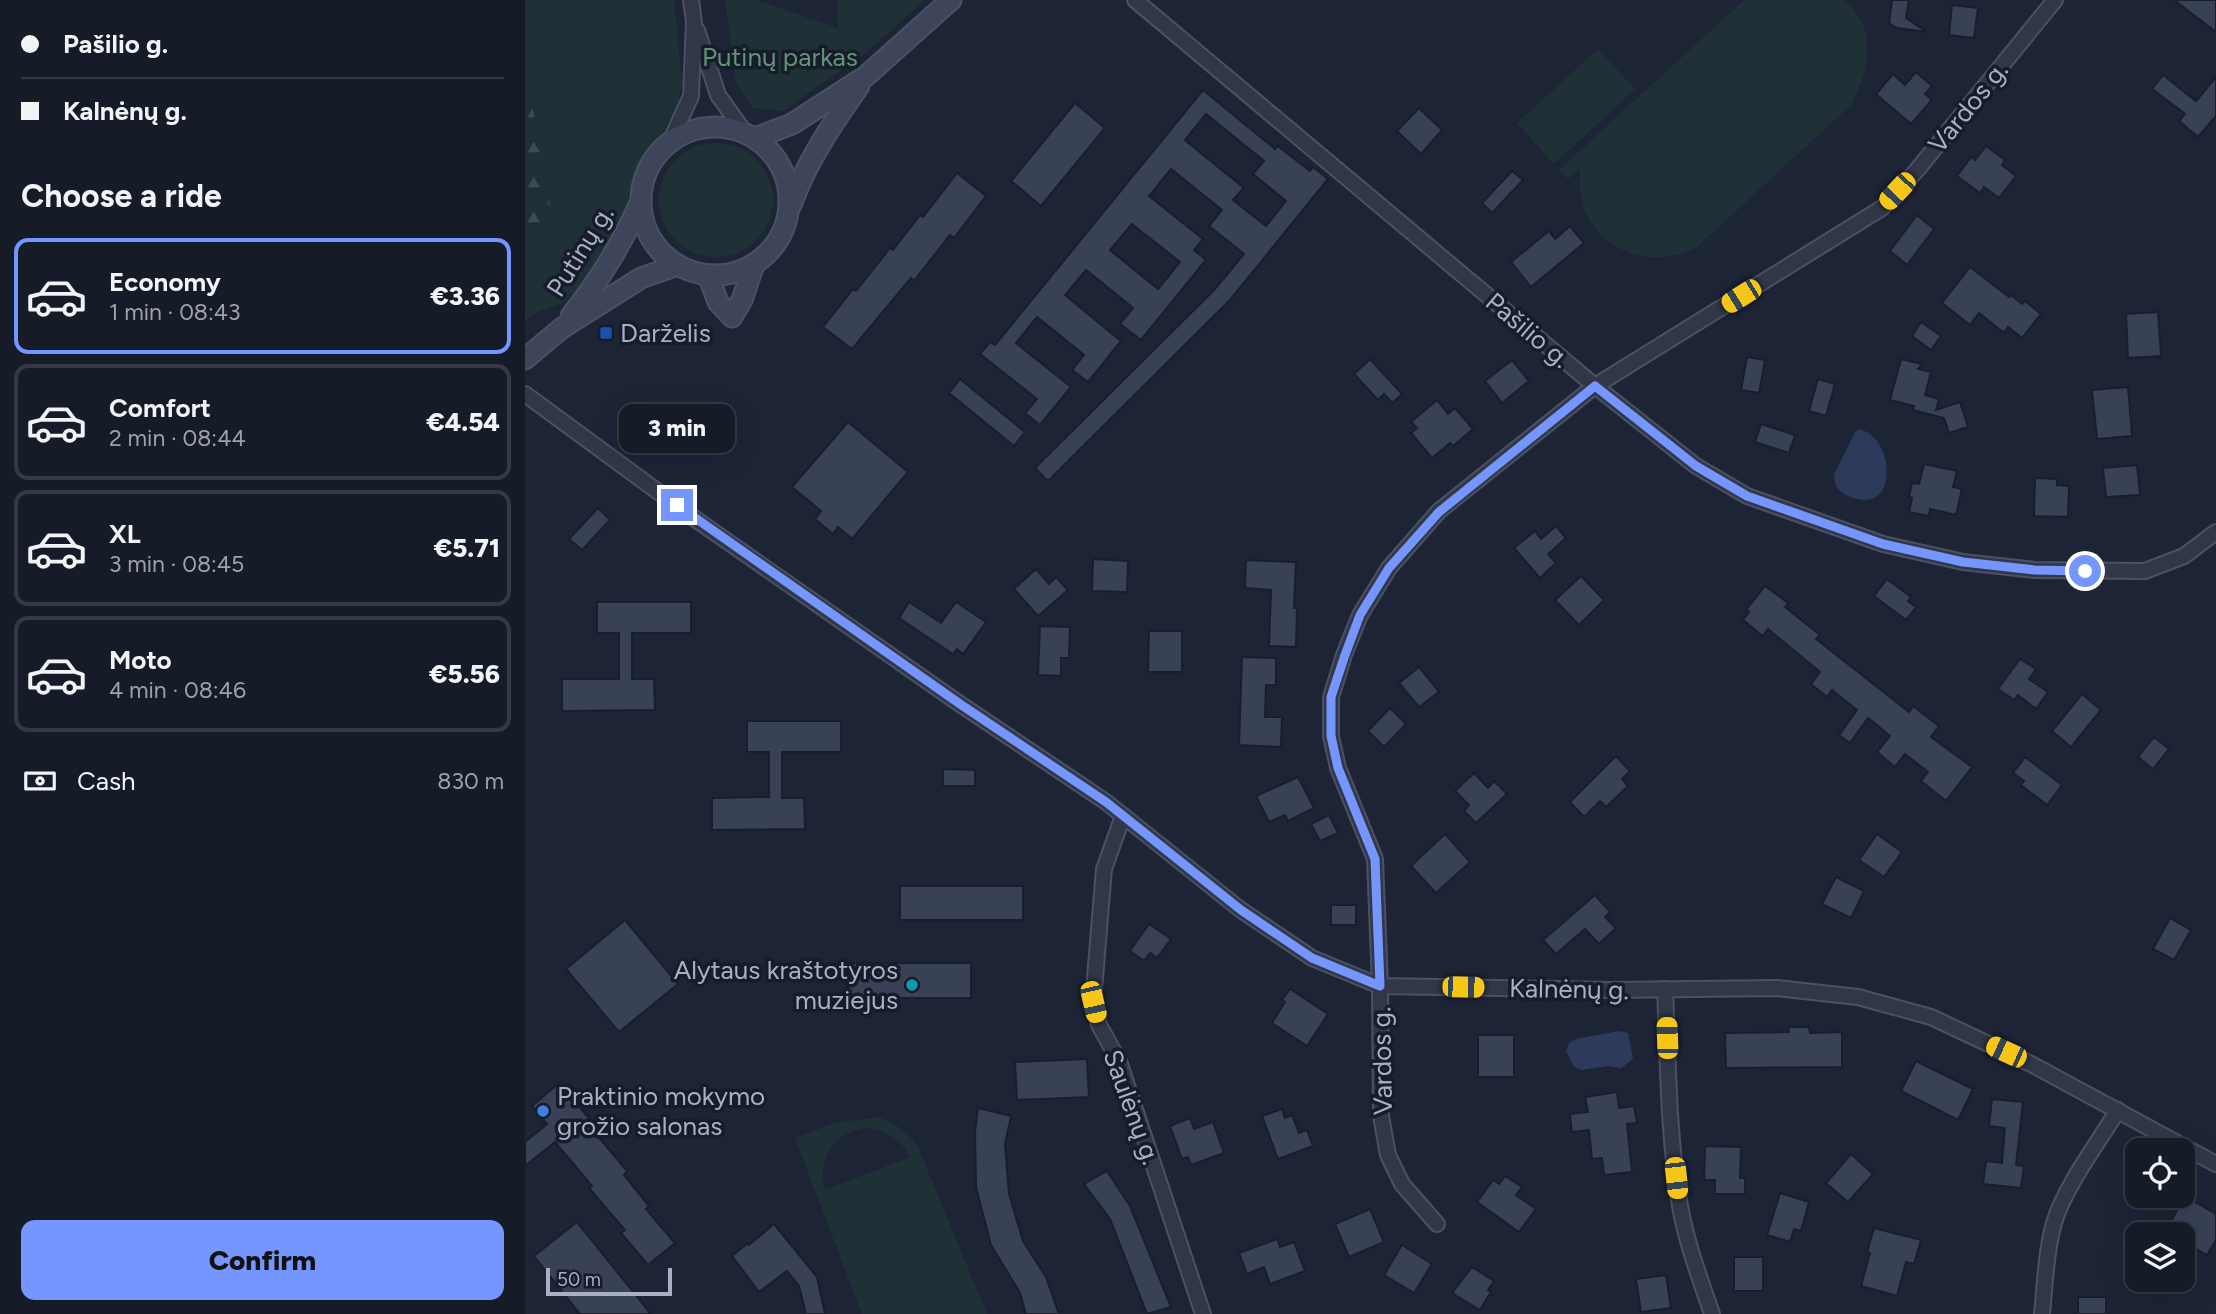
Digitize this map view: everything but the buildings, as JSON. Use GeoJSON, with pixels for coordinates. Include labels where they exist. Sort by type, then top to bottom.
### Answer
{"type":"FeatureCollection","features":[{"type":"Feature","properties":{"kind":"main road"},"geometry":{"type":"LineString","coordinates":[[750,136],[792,124],[866,76],[951,0]]}},
{"type":"Feature","properties":{"kind":"main road"},"geometry":{"type":"LineString","coordinates":[[788,214],[789,199],[783,171],[776,158],[750,136],[726,128],[706,127],[688,132],[670,142],[658,153],[643,184],[641,201],[645,227],[668,258],[693,272],[708,275],[724,275],[754,264],[776,243],[788,214],[801,178],[826,132],[866,76]]}},
{"type":"Feature","properties":{"kind":"main road","name":"Putinų g."},"geometry":{"type":"LineString","coordinates":[[562,328],[595,286],[620,246],[641,201]]}},
{"type":"Feature","properties":{"kind":"main road"},"geometry":{"type":"LineString","coordinates":[[708,275],[718,302],[732,317],[742,300],[754,264]]}},
{"type":"Feature","properties":{"kind":"main road","name":"Putinų g."},"geometry":{"type":"LineString","coordinates":[[525,359],[562,328],[641,278],[678,265]]}},
{"type":"Feature","properties":{"kind":"street"},"geometry":{"type":"LineString","coordinates":[[670,142],[691,96],[694,22],[691,0]]}},
{"type":"Feature","properties":{"kind":"street","name":"Pašilio g."},"geometry":{"type":"LineString","coordinates":[[1135,0],[1595,386],[1696,466],[1747,496],[1883,544],[1963,562],[2035,570],[2145,571],[2184,556],[2216,532]]}},
{"type":"Feature","properties":{"kind":"street","name":"Vardos g."},"geometry":{"type":"LineString","coordinates":[[1437,1224],[1402,1184],[1388,1155],[1381,1116],[1375,859],[1338,768],[1331,736],[1331,697],[1360,615],[1389,568],[1439,512],[1595,386],[1882,208],[1917,170],[2055,0]]}},
{"type":"Feature","properties":{"kind":"street"},"geometry":{"type":"LineString","coordinates":[[694,22],[718,95],[750,136]]}},
{"type":"Feature","properties":{"kind":"street","name":"Kalnėnų g."},"geometry":{"type":"LineString","coordinates":[[525,394],[691,516],[1123,816],[1241,910],[1312,958],[1380,986],[1611,990],[1777,988],[1858,997],[1931,1017],[2031,1064],[2216,1164]]}},
{"type":"Feature","properties":{"kind":"street","name":"Saulėnų g."},"geometry":{"type":"LineString","coordinates":[[1123,816],[1104,869],[1093,1002],[1099,1026],[1119,1061],[1203,1314]]}},
{"type":"Feature","properties":{"kind":"street"},"geometry":{"type":"LineString","coordinates":[[1665,989],[1672,1135],[1679,1200],[1690,1251],[1712,1314]]}},
{"type":"Feature","properties":{"kind":"street"},"geometry":{"type":"LineString","coordinates":[[2042,1314],[2047,1259],[2055,1221],[2075,1180],[2118,1110]]}},
{"type":"Feature","properties":{"kind":"green space"},"geometry":{"type":"Polygon","coordinates":[[[525,0],[674,0],[682,82],[678,105],[644,165],[601,262],[584,285],[561,304],[535,313],[525,321],[525,251],[541,239],[544,233],[525,66],[525,0]]]}},
{"type":"Feature","properties":{"kind":"green space","name":"Putinų parkas"},"geometry":{"type":"Polygon","coordinates":[[[725,0],[755,0],[838,28],[838,0],[925,0],[863,55],[783,111],[752,108],[736,82],[725,0]]]}},
{"type":"Feature","properties":{"kind":"green space"},"geometry":{"type":"Polygon","coordinates":[[[1744,0],[1843,0],[1855,11],[1867,37],[1866,64],[1857,92],[1851,105],[1696,248],[1663,257],[1630,253],[1601,235],[1591,222],[1580,192],[1580,168],[1568,179],[1559,170],[1744,0]]]}},
{"type":"Feature","properties":{"kind":"green space"},"geometry":{"type":"Polygon","coordinates":[[[1598,49],[1635,89],[1554,164],[1517,123],[1598,49]]]}},
{"type":"Feature","properties":{"kind":"green space"},"geometry":{"type":"Polygon","coordinates":[[[525,66],[551,210],[541,239],[525,251],[525,66]]]}},
{"type":"Feature","properties":{"kind":"green space"},"geometry":{"type":"Polygon","coordinates":[[[716,143],[738,147],[756,160],[769,178],[773,200],[769,222],[756,240],[738,253],[716,257],[694,253],[676,240],[663,222],[659,200],[663,178],[676,160],[694,147],[716,143]]]}},
{"type":"Feature","properties":{"kind":"green space"},"geometry":{"type":"Polygon","coordinates":[[[878,1117],[901,1129],[914,1141],[987,1314],[862,1314],[795,1138],[835,1123],[878,1117]],[[873,1129],[854,1131],[830,1149],[823,1168],[825,1190],[910,1157],[897,1140],[873,1129]]]}},
{"type":"Feature","properties":{"kind":"water"},"geometry":{"type":"Polygon","coordinates":[[[1858,429],[1871,435],[1880,445],[1887,473],[1884,486],[1877,496],[1865,500],[1842,492],[1834,478],[1858,429]]]}},
{"type":"Feature","properties":{"kind":"water"},"geometry":{"type":"Polygon","coordinates":[[[1619,1031],[1628,1033],[1633,1059],[1621,1068],[1607,1066],[1582,1070],[1574,1067],[1566,1051],[1569,1043],[1576,1039],[1619,1031]]]}},
{"type":"Feature","properties":{"kind":"place","name":"Darželis"},"geometry":{"type":"Point","coordinates":[606,333]}},
{"type":"Feature","properties":{"kind":"place","name":"Alytaus kraštotyros muziejus"},"geometry":{"type":"Point","coordinates":[912,985]}},
{"type":"Feature","properties":{"kind":"place","name":"Praktinio mokymo grožio salonas"},"geometry":{"type":"Point","coordinates":[543,1111]}},
{"type":"Feature","properties":{"kind":"route"},"geometry":{"type":"LineString","coordinates":[[677,505],[960,704],[1106,802],[1241,910],[1312,958],[1380,986],[1375,859],[1338,768],[1331,736],[1331,697],[1345,655],[1360,615],[1389,568],[1439,512],[1595,386],[1696,466],[1747,496],[1883,544],[1963,562],[2035,570],[2085,571]]}}]}
